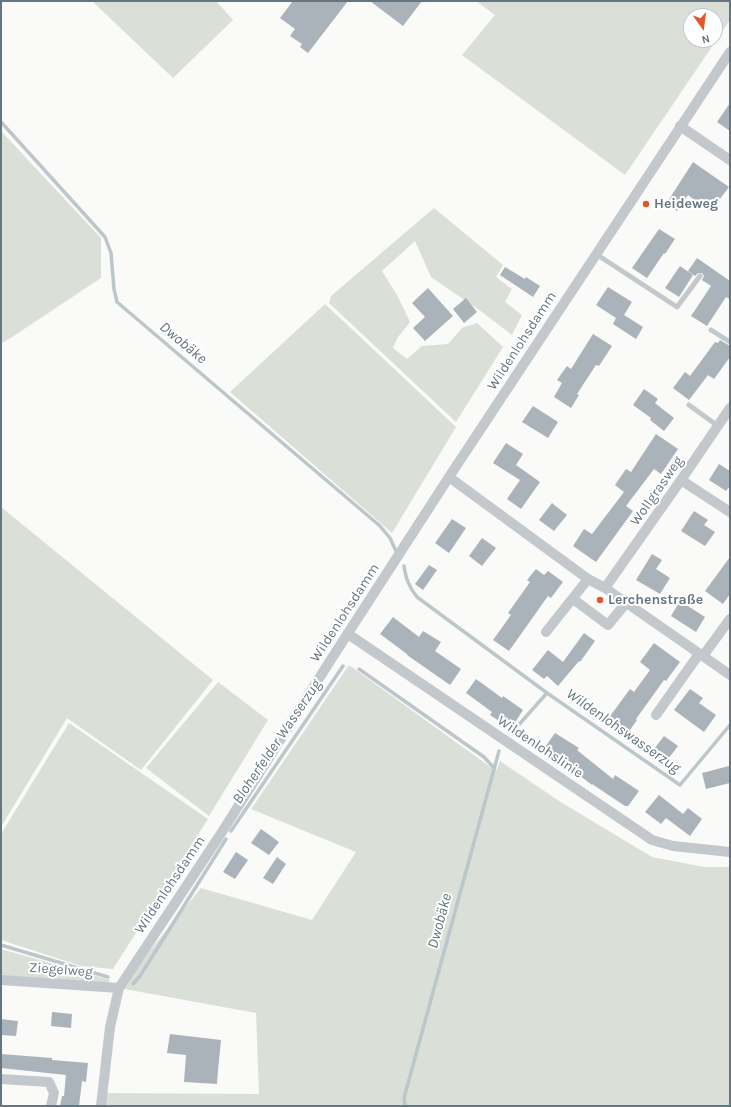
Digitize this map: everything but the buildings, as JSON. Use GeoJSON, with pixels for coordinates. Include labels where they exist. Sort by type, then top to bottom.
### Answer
{"type":"FeatureCollection","features":[{"type":"Feature","properties":{"kind":"street","name":"Wildenlohsdamm"},"geometry":{"type":"LineString","coordinates":[[101,1106],[110,1027],[119,988],[222,832],[449,478],[730,52]]}},
{"type":"Feature","properties":{"kind":"street"},"geometry":{"type":"LineString","coordinates":[[680,126],[730,160]]}},
{"type":"Feature","properties":{"kind":"street","name":"Wollgrasweg"},"geometry":{"type":"LineString","coordinates":[[605,588],[730,408]]}},
{"type":"Feature","properties":{"kind":"street"},"geometry":{"type":"LineString","coordinates":[[449,478],[588,579],[605,588],[730,675]]}},
{"type":"Feature","properties":{"kind":"street"},"geometry":{"type":"LineString","coordinates":[[681,480],[730,512]]}},
{"type":"Feature","properties":{"kind":"street"},"geometry":{"type":"LineString","coordinates":[[546,632],[588,579]]}},
{"type":"Feature","properties":{"kind":"street"},"geometry":{"type":"LineString","coordinates":[[572,599],[608,624],[626,603]]}},
{"type":"Feature","properties":{"kind":"street"},"geometry":{"type":"LineString","coordinates":[[656,715],[701,655],[730,620]]}},
{"type":"Feature","properties":{"kind":"street","name":"Wildenlohslinie"},"geometry":{"type":"LineString","coordinates":[[348,634],[652,840],[674,846],[730,852]]}},
{"type":"Feature","properties":{"kind":"street","name":"Ziegelweg"},"geometry":{"type":"LineString","coordinates":[[1,980],[119,988]]}},
{"type":"Feature","properties":{"kind":"street"},"geometry":{"type":"LineString","coordinates":[[1,1079],[49,1082],[54,1093],[51,1106]]}},
{"type":"Feature","properties":{"kind":"lane"},"geometry":{"type":"LineString","coordinates":[[596,254],[677,307],[700,276]]}},
{"type":"Feature","properties":{"kind":"lane"},"geometry":{"type":"LineString","coordinates":[[711,330],[730,342]]}},
{"type":"Feature","properties":{"kind":"lane"},"geometry":{"type":"LineString","coordinates":[[689,405],[718,426]]}},
{"type":"Feature","properties":{"kind":"shaded area"},"geometry":{"type":"Polygon","coordinates":[[[92,1],[216,1],[233,20],[173,78],[92,1]]]}},
{"type":"Feature","properties":{"kind":"shaded area"},"geometry":{"type":"Polygon","coordinates":[[[476,1],[730,1],[730,20],[723,30],[723,8],[683,8],[683,48],[711,48],[625,175],[462,55],[495,15],[476,1]]]}},
{"type":"Feature","properties":{"kind":"shaded area"},"geometry":{"type":"Polygon","coordinates":[[[1,131],[101,238],[101,278],[3,343],[1,341],[1,131]]]}},
{"type":"Feature","properties":{"kind":"shaded area"},"geometry":{"type":"Polygon","coordinates":[[[434,208],[503,265],[496,277],[512,289],[505,302],[522,315],[512,335],[482,312],[431,277],[415,241],[382,271],[397,295],[410,322],[398,337],[393,348],[407,359],[422,346],[448,344],[462,328],[477,323],[503,347],[456,422],[329,303],[331,296],[434,208]]]}},
{"type":"Feature","properties":{"kind":"shaded area"},"geometry":{"type":"Polygon","coordinates":[[[325,304],[456,427],[392,533],[230,392],[325,304]]]}},
{"type":"Feature","properties":{"kind":"shaded area"},"geometry":{"type":"Polygon","coordinates":[[[1,507],[213,680],[141,770],[67,718],[1,827],[1,507]]]}},
{"type":"Feature","properties":{"kind":"shaded area"},"geometry":{"type":"Polygon","coordinates":[[[349,665],[496,771],[500,761],[559,801],[652,857],[704,867],[730,867],[730,1106],[100,1106],[102,1093],[259,1094],[256,1013],[119,988],[201,888],[312,920],[356,852],[251,809],[349,665]]]}},
{"type":"Feature","properties":{"kind":"shaded area"},"geometry":{"type":"Polygon","coordinates":[[[218,682],[268,720],[209,816],[146,768],[218,682]]]}},
{"type":"Feature","properties":{"kind":"shaded area"},"geometry":{"type":"Polygon","coordinates":[[[69,723],[208,819],[113,969],[81,966],[1,940],[1,834],[69,723]]]}},
{"type":"Feature","properties":{"kind":"shaded area"},"geometry":{"type":"Polygon","coordinates":[[[1,949],[110,980],[108,984],[1,976],[1,949]]]}},
{"type":"Feature","properties":{"kind":"waterway","name":"Dwobäke"},"geometry":{"type":"LineString","coordinates":[[1,122],[105,237],[111,253],[114,289],[117,302],[380,526],[390,538],[396,551]]}},
{"type":"Feature","properties":{"kind":"waterway","name":"Dwobäke"},"geometry":{"type":"LineString","coordinates":[[404,566],[408,583],[417,597],[547,693],[515,729]]}},
{"type":"Feature","properties":{"kind":"waterway","name":"Bloherfelder Wasserzug"},"geometry":{"type":"LineString","coordinates":[[231,831],[343,666]]}},
{"type":"Feature","properties":{"kind":"waterway"},"geometry":{"type":"LineString","coordinates":[[359,669],[484,757],[494,768]]}},
{"type":"Feature","properties":{"kind":"waterway","name":"Wildenlohswasserzug"},"geometry":{"type":"LineString","coordinates":[[547,693],[680,785],[730,725]]}},
{"type":"Feature","properties":{"kind":"waterway","name":"Dwobäke"},"geometry":{"type":"LineString","coordinates":[[405,1106],[404,1098],[499,751]]}},
{"type":"Feature","properties":{"kind":"waterway","name":"Bloherfelder Wasserzug"},"geometry":{"type":"LineString","coordinates":[[133,984],[140,976],[226,839]]}},
{"type":"Feature","properties":{"kind":"waterway","name":"Bloherfelder Wasserzug"},"geometry":{"type":"LineString","coordinates":[[1,945],[108,977]]}},
{"type":"Feature","properties":{"kind":"place","name":"Heideweg"},"geometry":{"type":"Point","coordinates":[646,204]}},
{"type":"Feature","properties":{"kind":"place","name":"Lerchenstraße"},"geometry":{"type":"Point","coordinates":[600,600]}}]}
